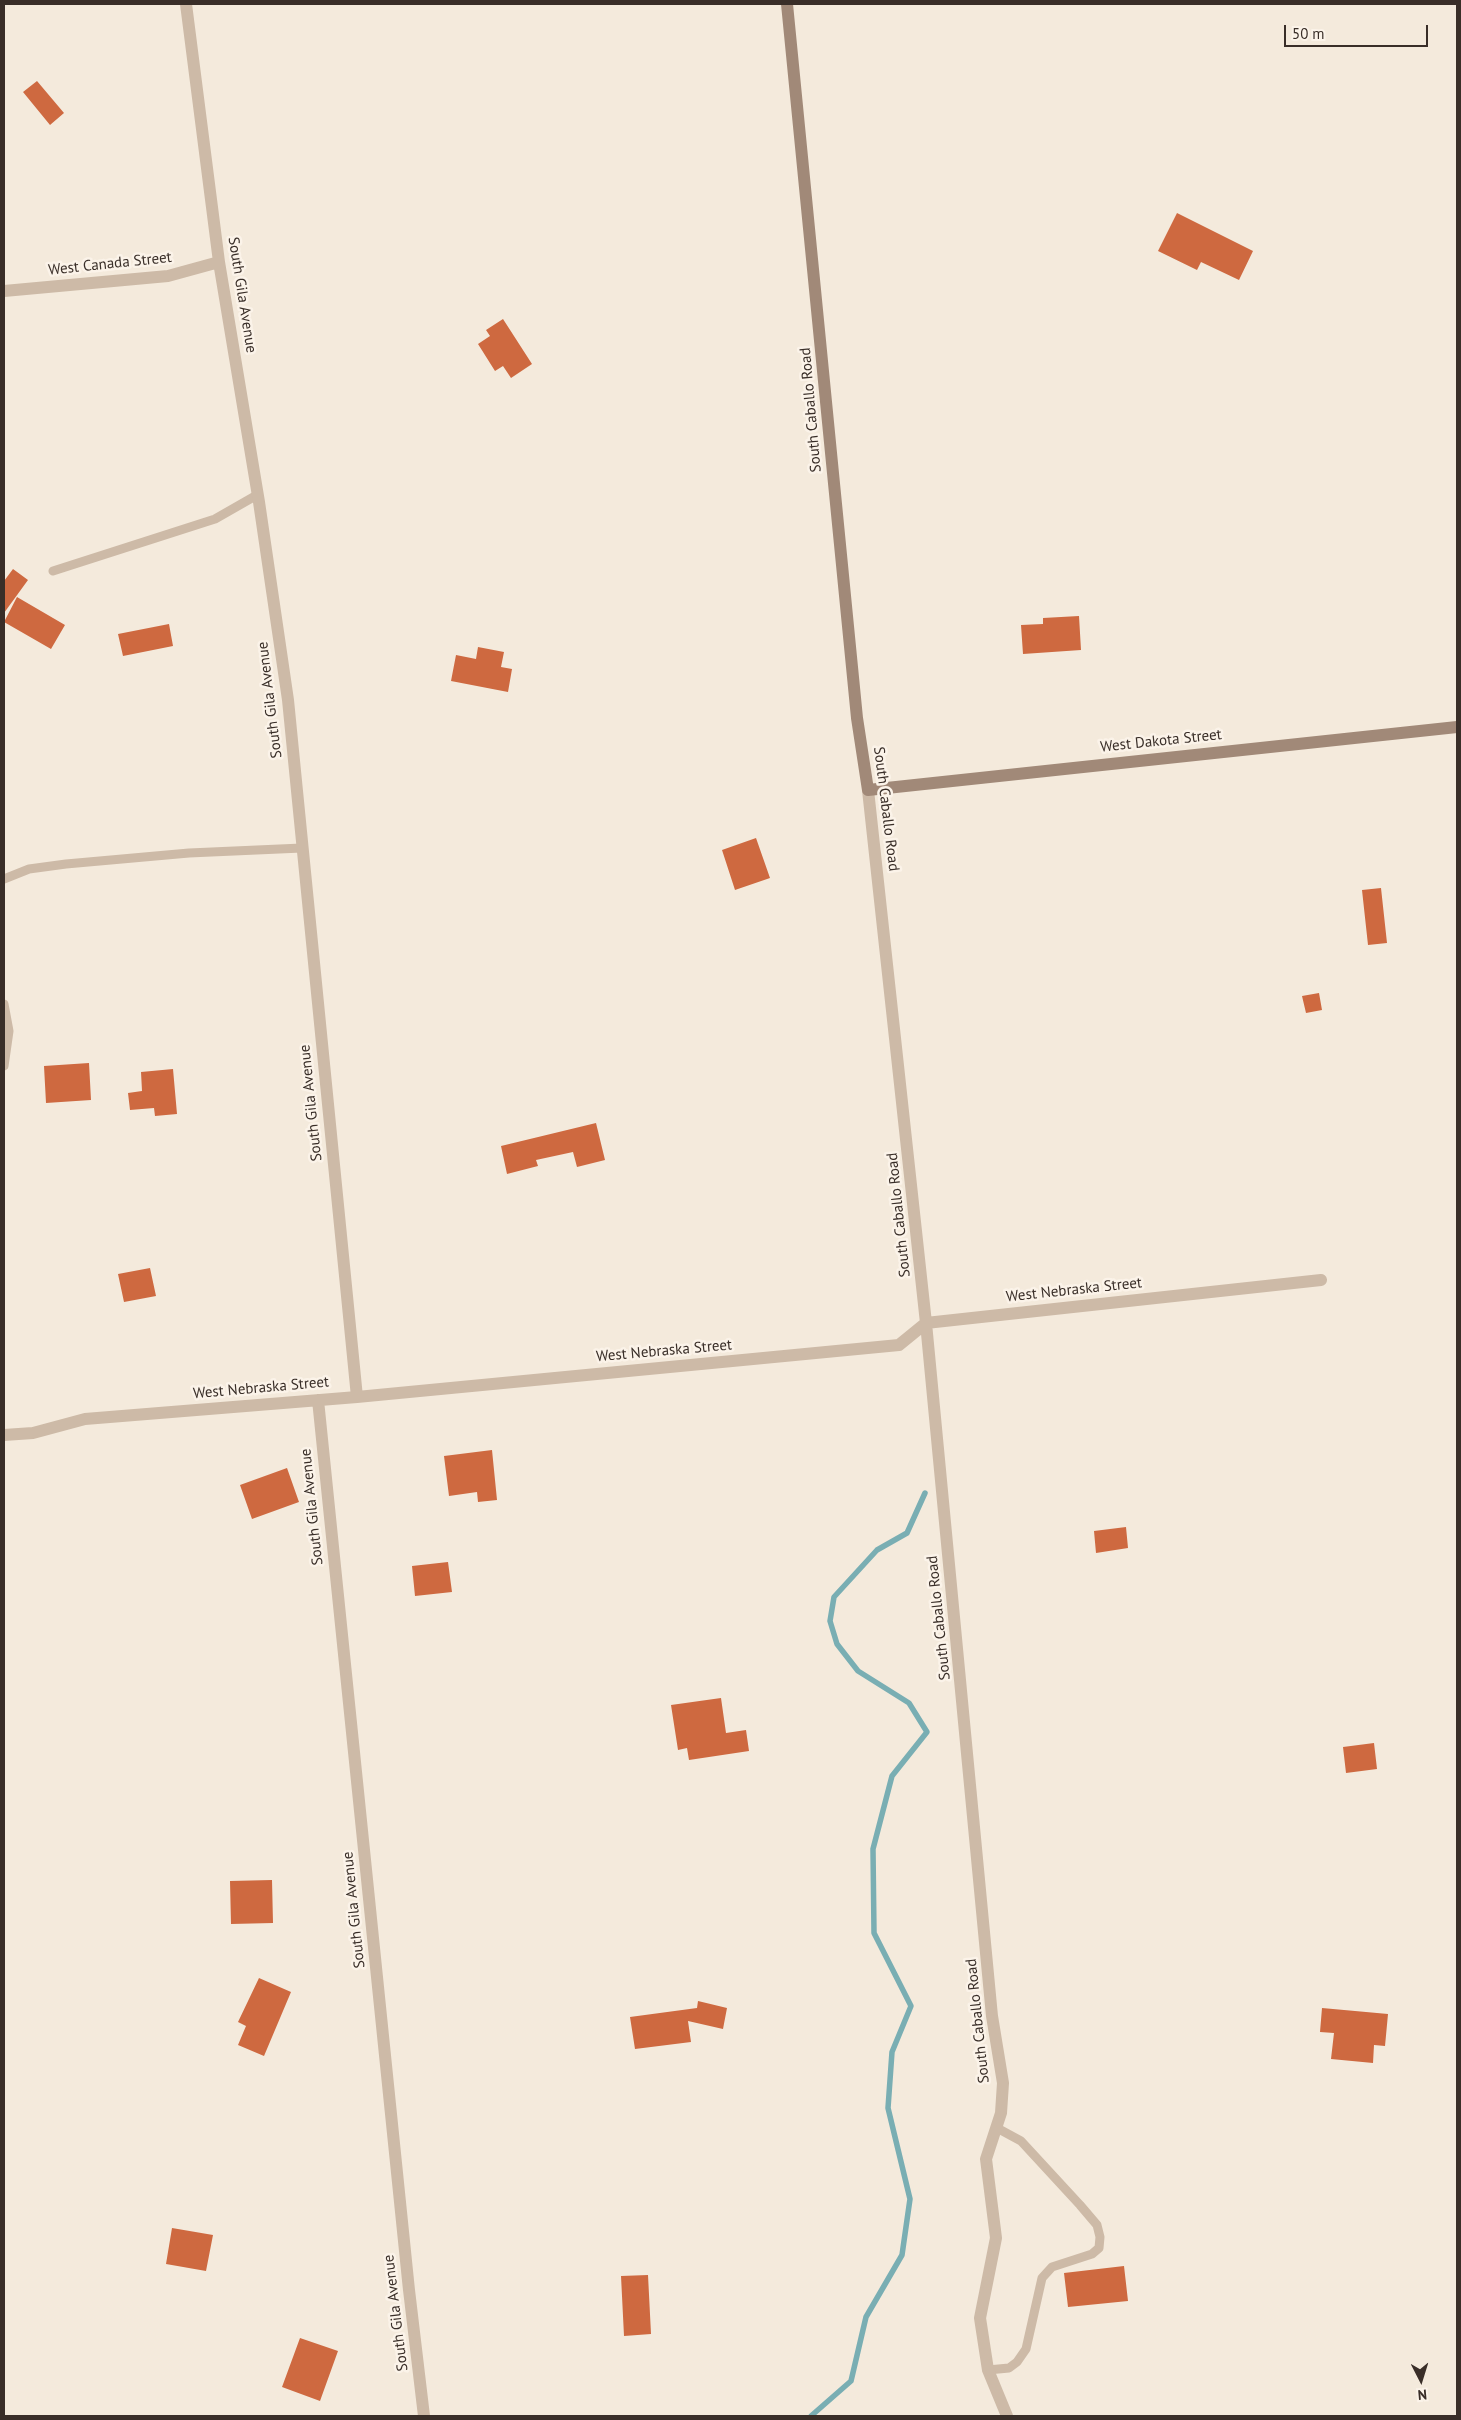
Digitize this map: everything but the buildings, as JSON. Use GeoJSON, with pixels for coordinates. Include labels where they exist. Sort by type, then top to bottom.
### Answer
{"type":"FeatureCollection","features":[{"type":"Feature","properties":{"kind":"street","name":"South Gila Avenue"},"geometry":{"type":"LineString","coordinates":[[186,4],[219,262],[258,495],[288,700],[357,1397]]}},
{"type":"Feature","properties":{"kind":"street","name":"South Caballo Road"},"geometry":{"type":"LineString","coordinates":[[787,4],[857,718],[868,790],[926,1323],[992,2016],[1003,2083],[997,2128],[986,2159],[996,2238],[980,2318],[988,2370],[1007,2416]]}},
{"type":"Feature","properties":{"kind":"street","name":"West Canada Street"},"geometry":{"type":"LineString","coordinates":[[4,291],[168,276],[219,262]]}},
{"type":"Feature","properties":{"kind":"street","name":"West Dakota Street"},"geometry":{"type":"LineString","coordinates":[[868,790],[1457,727]]}},
{"type":"Feature","properties":{"kind":"street","name":"West Nebraska Street"},"geometry":{"type":"LineString","coordinates":[[4,1434],[33,1433],[85,1420],[357,1397],[899,1345],[926,1323],[1321,1280]]}},
{"type":"Feature","properties":{"kind":"street","name":"South Gila Avenue"},"geometry":{"type":"LineString","coordinates":[[318,1400],[409,2290],[424,2416]]}},
{"type":"Feature","properties":{"kind":"lane"},"geometry":{"type":"LineString","coordinates":[[53,571],[215,519],[258,495]]}},
{"type":"Feature","properties":{"kind":"lane"},"geometry":{"type":"LineString","coordinates":[[4,879],[29,870],[75,863],[189,853],[302,848]]}},
{"type":"Feature","properties":{"kind":"lane"},"geometry":{"type":"LineString","coordinates":[[4,1004],[9,1031],[4,1066]]}},
{"type":"Feature","properties":{"kind":"lane"},"geometry":{"type":"LineString","coordinates":[[988,2370],[1009,2368],[1017,2362],[1026,2350],[1042,2278],[1052,2267],[1092,2254],[1099,2248],[1100,2237],[1097,2225],[1021,2141],[997,2128]]}},
{"type":"Feature","properties":{"kind":"waterway"},"geometry":{"type":"LineString","coordinates":[[811,2416],[851,2381],[866,2317],[902,2255],[910,2199],[888,2108],[892,2052],[911,2006],[874,1933],[873,1849],[892,1776],[927,1732],[909,1703],[858,1671],[837,1644],[830,1621],[834,1597],[877,1550],[907,1533],[925,1493]]}}]}
